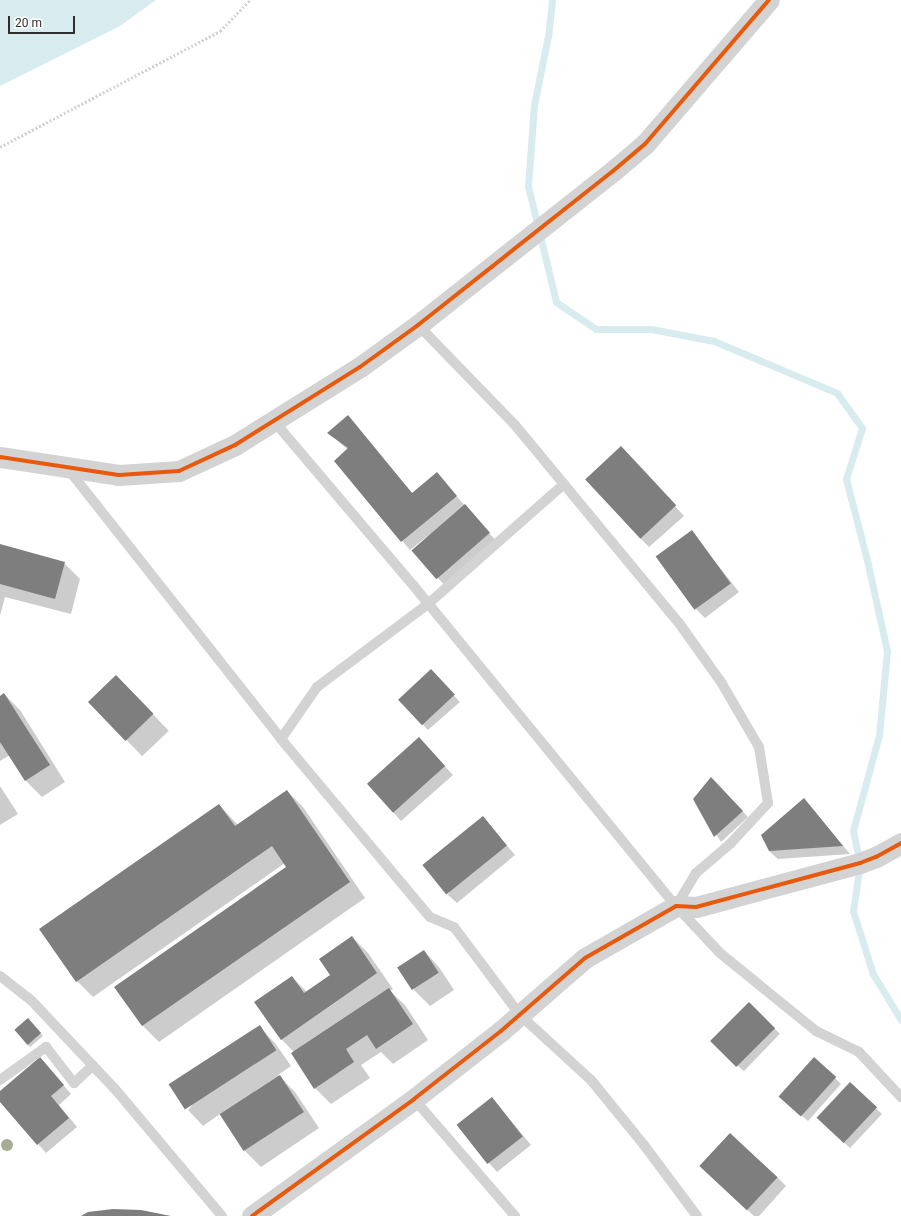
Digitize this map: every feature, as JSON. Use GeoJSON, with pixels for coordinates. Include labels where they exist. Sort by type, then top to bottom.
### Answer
{"type":"FeatureCollection","features":[{"type":"Feature","properties":{"kind":"street"},"geometry":{"type":"LineString","coordinates":[[0,457],[119,476],[179,471],[235,445],[360,367],[418,325],[613,171],[645,144],[769,0]]}},
{"type":"Feature","properties":{"kind":"street"},"geometry":{"type":"LineString","coordinates":[[252,1216],[414,1099],[520,1014],[585,958],[676,906],[696,907],[860,863],[876,857],[901,843]]}},
{"type":"Feature","properties":{"kind":"lane"},"geometry":{"type":"LineString","coordinates":[[418,325],[515,425],[679,623],[721,682],[759,747],[768,803],[730,844],[696,873],[676,906]]}},
{"type":"Feature","properties":{"kind":"lane"},"geometry":{"type":"LineString","coordinates":[[273,420],[428,604],[676,906],[720,953],[816,1031],[859,1052],[901,1097]]}},
{"type":"Feature","properties":{"kind":"lane"},"geometry":{"type":"LineString","coordinates":[[67,467],[281,739],[430,917],[454,927],[520,1014],[591,1080],[644,1145],[697,1216]]}},
{"type":"Feature","properties":{"kind":"lane"},"geometry":{"type":"LineString","coordinates":[[281,739],[317,687],[428,604],[564,484]]}},
{"type":"Feature","properties":{"kind":"lane"},"geometry":{"type":"LineString","coordinates":[[0,976],[31,1000],[93,1066],[222,1216]]}},
{"type":"Feature","properties":{"kind":"lane"},"geometry":{"type":"LineString","coordinates":[[0,1080],[46,1047],[74,1083],[93,1066]]}},
{"type":"Feature","properties":{"kind":"lane"},"geometry":{"type":"LineString","coordinates":[[414,1099],[515,1216]]}},
{"type":"Feature","properties":{"kind":"path"},"geometry":{"type":"LineString","coordinates":[[0,147],[220,31],[250,0]]}},
{"type":"Feature","properties":{"kind":"shaded area"},"geometry":{"type":"Polygon","coordinates":[[[0,0],[156,0],[120,26],[0,86],[0,0]]]}},
{"type":"Feature","properties":{"kind":"building"},"geometry":{"type":"Polygon","coordinates":[[[348,415],[412,493],[437,472],[457,496],[401,542],[334,461],[348,448],[327,433],[348,415]]]}},
{"type":"Feature","properties":{"kind":"building"},"geometry":{"type":"Polygon","coordinates":[[[621,446],[676,505],[640,539],[585,479],[621,446]]]}},
{"type":"Feature","properties":{"kind":"building"},"geometry":{"type":"Polygon","coordinates":[[[465,504],[490,533],[436,579],[411,551],[465,504]]]}},
{"type":"Feature","properties":{"kind":"building"},"geometry":{"type":"Polygon","coordinates":[[[692,530],[731,583],[694,610],[656,556],[692,530]]]}},
{"type":"Feature","properties":{"kind":"building"},"geometry":{"type":"Polygon","coordinates":[[[0,544],[65,562],[55,599],[0,584],[0,544]]]}},
{"type":"Feature","properties":{"kind":"building"},"geometry":{"type":"Polygon","coordinates":[[[431,669],[455,695],[422,725],[398,700],[431,669]]]}},
{"type":"Feature","properties":{"kind":"building"},"geometry":{"type":"Polygon","coordinates":[[[116,675],[154,714],[125,741],[88,702],[116,675]]]}},
{"type":"Feature","properties":{"kind":"building"},"geometry":{"type":"Polygon","coordinates":[[[4,693],[50,765],[25,781],[0,742],[0,696],[4,693]]]}},
{"type":"Feature","properties":{"kind":"building"},"geometry":{"type":"Polygon","coordinates":[[[419,737],[445,766],[393,813],[367,784],[419,737]]]}},
{"type":"Feature","properties":{"kind":"building"},"geometry":{"type":"Polygon","coordinates":[[[711,777],[743,811],[714,837],[693,799],[711,777]]]}},
{"type":"Feature","properties":{"kind":"building"},"geometry":{"type":"Polygon","coordinates":[[[287,790],[350,882],[142,1026],[114,987],[286,867],[272,846],[76,982],[39,929],[219,804],[235,826],[287,790]]]}},
{"type":"Feature","properties":{"kind":"building"},"geometry":{"type":"Polygon","coordinates":[[[804,798],[843,846],[769,851],[761,835],[804,798]]]}},
{"type":"Feature","properties":{"kind":"building"},"geometry":{"type":"Polygon","coordinates":[[[483,816],[507,846],[446,895],[422,865],[483,816]]]}},
{"type":"Feature","properties":{"kind":"building"},"geometry":{"type":"Polygon","coordinates":[[[352,936],[377,973],[281,1040],[254,1002],[292,976],[304,993],[330,975],[319,959],[352,936]]]}},
{"type":"Feature","properties":{"kind":"building"},"geometry":{"type":"Polygon","coordinates":[[[424,950],[439,973],[412,990],[397,967],[424,950]]]}},
{"type":"Feature","properties":{"kind":"building"},"geometry":{"type":"Polygon","coordinates":[[[389,988],[413,1024],[376,1049],[367,1035],[346,1049],[354,1062],[314,1089],[291,1053],[389,988]]]}},
{"type":"Feature","properties":{"kind":"building"},"geometry":{"type":"Polygon","coordinates":[[[749,1002],[775,1028],[736,1067],[710,1041],[749,1002]]]}},
{"type":"Feature","properties":{"kind":"building"},"geometry":{"type":"Polygon","coordinates":[[[28,1018],[41,1033],[28,1045],[14,1030],[28,1018]]]}},
{"type":"Feature","properties":{"kind":"building"},"geometry":{"type":"Polygon","coordinates":[[[260,1025],[276,1050],[185,1110],[169,1084],[260,1025]]]}},
{"type":"Feature","properties":{"kind":"building"},"geometry":{"type":"Polygon","coordinates":[[[40,1057],[64,1085],[51,1096],[69,1118],[37,1145],[0,1102],[0,1091],[40,1057]]]}},
{"type":"Feature","properties":{"kind":"building"},"geometry":{"type":"Polygon","coordinates":[[[814,1057],[836,1077],[801,1116],[779,1096],[814,1057]]]}},
{"type":"Feature","properties":{"kind":"building"},"geometry":{"type":"Polygon","coordinates":[[[280,1075],[304,1112],[244,1151],[220,1114],[280,1075]]]}},
{"type":"Feature","properties":{"kind":"building"},"geometry":{"type":"Polygon","coordinates":[[[850,1082],[877,1107],[844,1143],[817,1118],[850,1082]]]}},
{"type":"Feature","properties":{"kind":"building"},"geometry":{"type":"Polygon","coordinates":[[[492,1097],[523,1136],[487,1164],[457,1125],[492,1097]]]}},
{"type":"Feature","properties":{"kind":"building"},"geometry":{"type":"Polygon","coordinates":[[[730,1133],[778,1177],[747,1210],[699,1166],[730,1133]]]}},
{"type":"Feature","properties":{"kind":"building"},"geometry":{"type":"Polygon","coordinates":[[[113,1209],[141,1210],[171,1216],[81,1216],[88,1212],[113,1209]]]}},
{"type":"Feature","properties":{"kind":"waterway"},"geometry":{"type":"LineString","coordinates":[[552,0],[548,36],[534,105],[528,186],[556,302],[596,329],[651,329],[714,341],[837,393],[862,428],[846,479],[867,560],[887,651],[879,735],[853,831],[860,863],[853,911],[873,974],[901,1020]]}},
{"type":"Feature","properties":{"kind":"cycle path"},"geometry":{"type":"LineString","coordinates":[[0,457],[119,475],[179,471],[235,445],[360,367],[418,325],[613,171],[645,144],[769,0]]}},
{"type":"Feature","properties":{"kind":"cycle path"},"geometry":{"type":"LineString","coordinates":[[252,1216],[414,1099],[501,1031],[585,958],[676,906],[696,907],[860,863],[876,857],[901,843]]}}]}
